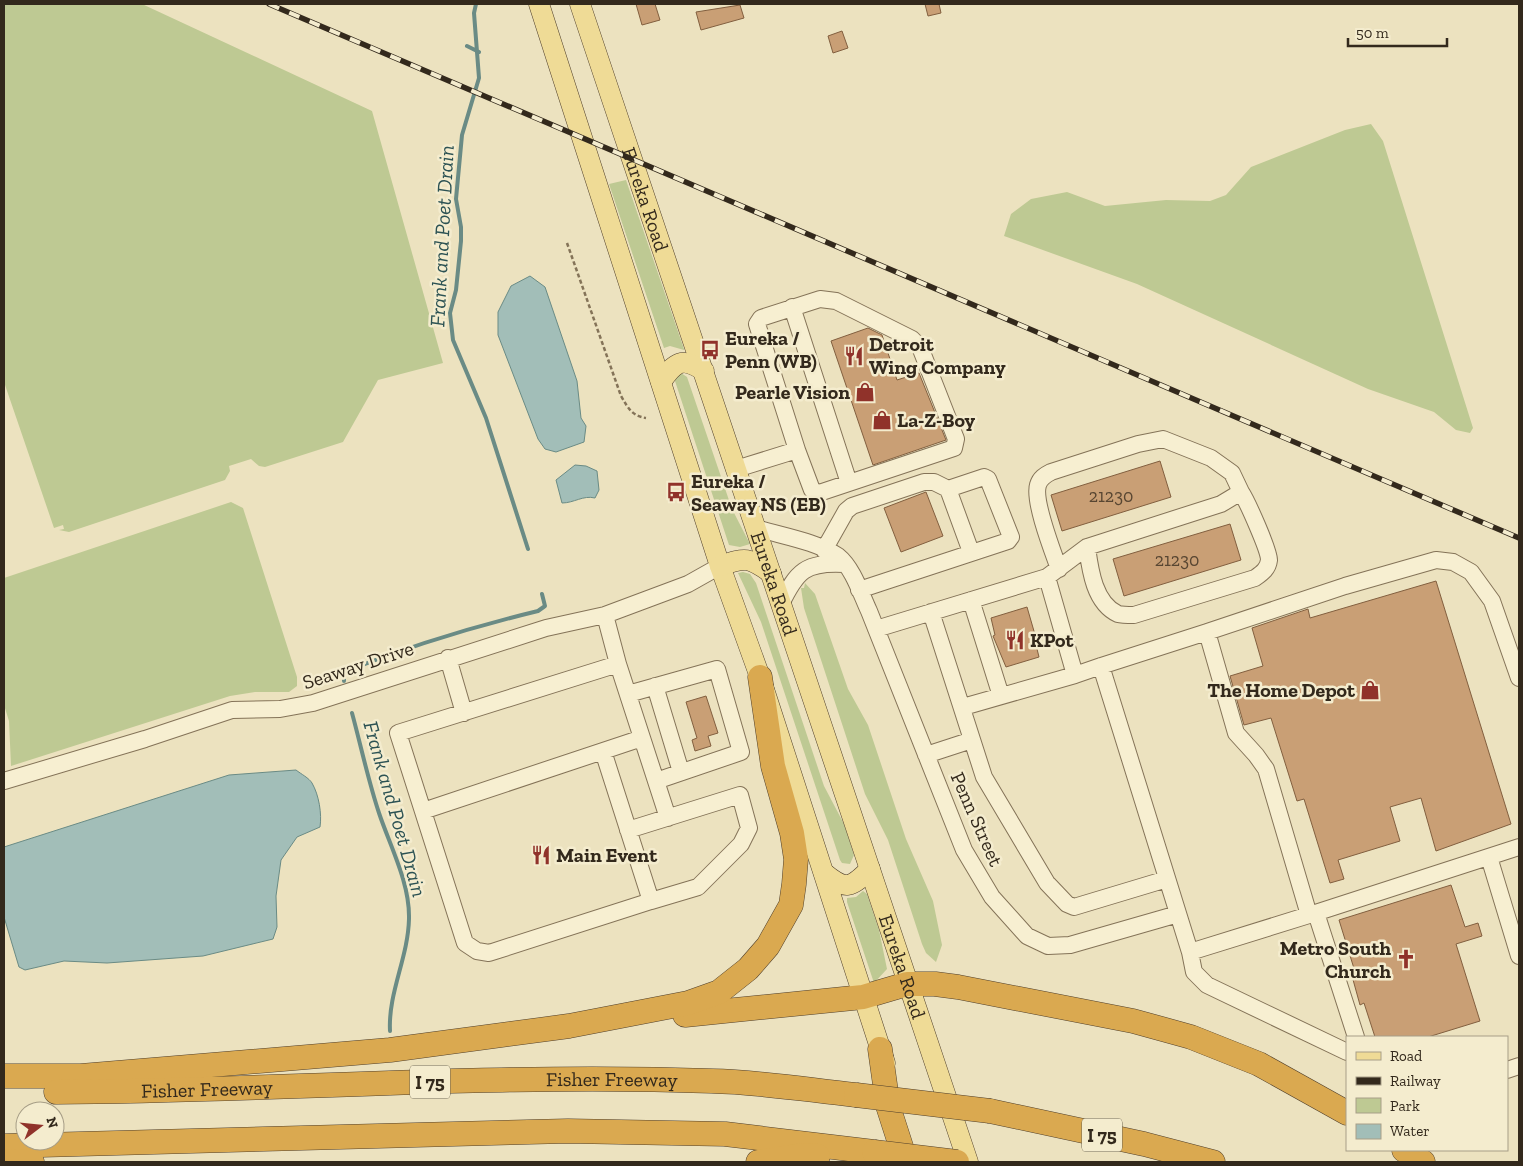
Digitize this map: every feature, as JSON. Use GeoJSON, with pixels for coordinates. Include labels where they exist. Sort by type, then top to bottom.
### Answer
{"type":"FeatureCollection","features":[{"type":"Feature","properties":{"kind":"highway"},"geometry":{"type":"LineString","coordinates":[[569,1026],[688,1003],[719,992],[748,970],[760,956],[782,923],[791,905],[796,859],[792,833],[773,766],[760,677]]}},
{"type":"Feature","properties":{"kind":"highway"},"geometry":{"type":"LineString","coordinates":[[4,1076],[81,1076],[390,1050],[569,1026],[863,997],[907,984],[935,984],[1133,1021],[1191,1037],[1259,1064],[1346,1112]]}},
{"type":"Feature","properties":{"kind":"highway"},"geometry":{"type":"LineString","coordinates":[[880,1049],[888,1106],[906,1162]]}},
{"type":"Feature","properties":{"kind":"highway","name":"Fisher Freeway"},"geometry":{"type":"LineString","coordinates":[[4,1092],[147,1091],[560,1079],[714,1081],[856,1095],[990,1112],[1144,1144],[1213,1162]]}},
{"type":"Feature","properties":{"kind":"highway"},"geometry":{"type":"LineString","coordinates":[[4,1146],[568,1131],[725,1134],[957,1162]]}},
{"type":"Feature","properties":{"kind":"highway"},"geometry":{"type":"LineString","coordinates":[[1406,1151],[1423,1162]]}},
{"type":"Feature","properties":{"kind":"highway"},"geometry":{"type":"LineString","coordinates":[[758,1162],[802,1155],[858,1158],[874,1152]]}},
{"type":"Feature","properties":{"kind":"highway"},"geometry":{"type":"LineString","coordinates":[[4,1161],[32,1162]]}},
{"type":"Feature","properties":{"kind":"main road","name":"Eureka Road"},"geometry":{"type":"LineString","coordinates":[[539,4],[720,566],[760,677],[918,1162]]}},
{"type":"Feature","properties":{"kind":"main road","name":"Eureka Road"},"geometry":{"type":"LineString","coordinates":[[580,4],[968,1162]]}},
{"type":"Feature","properties":{"kind":"main road"},"geometry":{"type":"LineString","coordinates":[[661,382],[670,369],[680,362],[692,363],[704,371]]}},
{"type":"Feature","properties":{"kind":"main road"},"geometry":{"type":"LineString","coordinates":[[720,566],[741,558],[753,560],[771,573]]}},
{"type":"Feature","properties":{"kind":"main road"},"geometry":{"type":"LineString","coordinates":[[824,872],[839,885],[845,886],[858,881],[870,869]]}},
{"type":"Feature","properties":{"kind":"street"},"geometry":{"type":"LineString","coordinates":[[820,298],[836,302],[912,339],[920,347],[956,439],[954,448],[819,493],[812,490],[797,450],[757,324],[761,318],[792,308],[820,298]]}},
{"type":"Feature","properties":{"kind":"street"},"geometry":{"type":"LineString","coordinates":[[792,308],[849,483]]}},
{"type":"Feature","properties":{"kind":"street"},"geometry":{"type":"LineString","coordinates":[[1075,675],[1041,515],[1037,486],[1042,477],[1138,444],[1163,439],[1210,458],[1232,473],[1247,501],[1269,559],[1266,570],[1255,578],[1134,615],[1118,614],[1108,606],[1097,590],[1090,574],[1087,547]]}},
{"type":"Feature","properties":{"kind":"street"},"geometry":{"type":"LineString","coordinates":[[736,469],[797,450]]}},
{"type":"Feature","properties":{"kind":"street"},"geometry":{"type":"LineString","coordinates":[[824,550],[846,511],[852,506],[924,482],[934,482],[948,488],[984,477],[988,479],[1011,536],[1008,541],[859,590]]}},
{"type":"Feature","properties":{"kind":"street"},"geometry":{"type":"LineString","coordinates":[[948,488],[971,552]]}},
{"type":"Feature","properties":{"kind":"street"},"geometry":{"type":"LineString","coordinates":[[876,629],[1053,573],[1087,547],[1220,504],[1241,492]]}},
{"type":"Feature","properties":{"kind":"street","name":"Penn Street"},"geometry":{"type":"LineString","coordinates":[[756,528],[824,550],[839,557],[844,564],[859,590],[876,629],[974,869],[992,897],[1027,936],[1048,946],[1070,945],[1178,914]]}},
{"type":"Feature","properties":{"kind":"street"},"geometry":{"type":"LineString","coordinates":[[962,707],[1075,675],[1345,586],[1436,560],[1453,562],[1471,572],[1492,601],[1519,678]]}},
{"type":"Feature","properties":{"kind":"street"},"geometry":{"type":"LineString","coordinates":[[781,604],[794,577],[810,568],[826,563],[844,564]]}},
{"type":"Feature","properties":{"kind":"street","name":"Seaway Drive"},"geometry":{"type":"LineString","coordinates":[[4,781],[144,739],[232,710],[280,709],[302,706],[562,623],[605,615],[688,584],[720,566]]}},
{"type":"Feature","properties":{"kind":"street"},"geometry":{"type":"LineString","coordinates":[[971,600],[1002,696]]}},
{"type":"Feature","properties":{"kind":"street"},"geometry":{"type":"LineString","coordinates":[[931,612],[984,776],[1003,812],[1047,883],[1067,904],[1074,907],[1168,880]]}},
{"type":"Feature","properties":{"kind":"street"},"geometry":{"type":"LineString","coordinates":[[605,615],[618,664],[668,818]]}},
{"type":"Feature","properties":{"kind":"street"},"geometry":{"type":"LineString","coordinates":[[1208,632],[1236,733],[1266,769],[1313,914],[1356,1036]]}},
{"type":"Feature","properties":{"kind":"street"},"geometry":{"type":"LineString","coordinates":[[448,658],[464,713]]}},
{"type":"Feature","properties":{"kind":"street"},"geometry":{"type":"LineString","coordinates":[[618,664],[398,734],[465,943],[477,951],[489,953],[698,887],[740,844],[748,828],[740,795],[628,830]]}},
{"type":"Feature","properties":{"kind":"street"},"geometry":{"type":"LineString","coordinates":[[1101,666],[1190,952],[1194,972],[1207,986],[1346,1052]]}},
{"type":"Feature","properties":{"kind":"street"},"geometry":{"type":"LineString","coordinates":[[628,694],[717,669],[741,752],[656,781]]}},
{"type":"Feature","properties":{"kind":"street"},"geometry":{"type":"LineString","coordinates":[[654,686],[681,772]]}},
{"type":"Feature","properties":{"kind":"street"},"geometry":{"type":"LineString","coordinates":[[423,811],[642,738]]}},
{"type":"Feature","properties":{"kind":"street"},"geometry":{"type":"LineString","coordinates":[[926,755],[972,740]]}},
{"type":"Feature","properties":{"kind":"street"},"geometry":{"type":"LineString","coordinates":[[602,751],[651,901]]}},
{"type":"Feature","properties":{"kind":"street"},"geometry":{"type":"LineString","coordinates":[[1190,952],[1519,848]]}},
{"type":"Feature","properties":{"kind":"street"},"geometry":{"type":"LineString","coordinates":[[1489,857],[1519,956]]}},
{"type":"Feature","properties":{"kind":"path"},"geometry":{"type":"LineString","coordinates":[[567,243],[621,396],[628,410],[637,417],[646,418]]}},
{"type":"Feature","properties":{"kind":"green space"},"geometry":{"type":"Polygon","coordinates":[[[4,4],[142,4],[372,111],[443,363],[378,380],[343,442],[265,467],[259,466],[251,459],[229,466],[230,471],[225,480],[69,532],[59,530],[64,529],[63,525],[54,528],[4,382],[4,4]]]}},
{"type":"Feature","properties":{"kind":"green space"},"geometry":{"type":"Polygon","coordinates":[[[1371,124],[1383,141],[1473,428],[1470,433],[1456,430],[1434,412],[1368,389],[1137,284],[1004,236],[1011,214],[1031,199],[1067,192],[1105,206],[1166,200],[1210,201],[1226,195],[1251,167],[1345,130],[1371,124]]]}},
{"type":"Feature","properties":{"kind":"green space"},"geometry":{"type":"Polygon","coordinates":[[[626,180],[684,350],[670,346],[664,348],[609,184],[626,180]]]}},
{"type":"Feature","properties":{"kind":"green space"},"geometry":{"type":"Polygon","coordinates":[[[681,373],[687,377],[732,509],[750,544],[740,547],[729,545],[675,381],[675,376],[681,373]]]}},
{"type":"Feature","properties":{"kind":"green space"},"geometry":{"type":"Polygon","coordinates":[[[231,502],[243,508],[297,677],[297,686],[289,692],[255,692],[230,696],[11,766],[9,721],[4,705],[4,578],[231,502]]]}},
{"type":"Feature","properties":{"kind":"green space"},"geometry":{"type":"Polygon","coordinates":[[[738,573],[750,574],[756,583],[824,786],[844,824],[854,855],[850,864],[842,863],[840,860],[761,622],[738,573]]]}},
{"type":"Feature","properties":{"kind":"green space"},"geometry":{"type":"Polygon","coordinates":[[[805,583],[815,594],[848,689],[868,725],[906,839],[933,901],[942,945],[936,962],[926,953],[922,944],[888,840],[865,794],[804,608],[801,588],[804,588],[805,583]]]}},
{"type":"Feature","properties":{"kind":"green space"},"geometry":{"type":"Polygon","coordinates":[[[863,891],[867,894],[879,930],[887,969],[874,983],[847,902],[847,898],[856,897],[863,891]]]}},
{"type":"Feature","properties":{"kind":"water"},"geometry":{"type":"Polygon","coordinates":[[[530,276],[545,287],[577,381],[581,418],[586,426],[584,442],[556,452],[545,449],[538,439],[498,335],[498,312],[511,286],[530,276]]]}},
{"type":"Feature","properties":{"kind":"water"},"geometry":{"type":"Polygon","coordinates":[[[575,465],[586,466],[597,471],[599,490],[595,498],[591,497],[562,503],[556,480],[575,465]]]}},
{"type":"Feature","properties":{"kind":"water"},"geometry":{"type":"Polygon","coordinates":[[[296,770],[312,783],[321,816],[320,827],[297,837],[281,860],[276,896],[277,927],[273,939],[203,956],[107,963],[64,961],[25,970],[19,967],[4,917],[4,847],[229,775],[296,770]]]}},
{"type":"Feature","properties":{"kind":"building"},"geometry":{"type":"Polygon","coordinates":[[[636,4],[655,4],[660,20],[642,25],[636,4]]]}},
{"type":"Feature","properties":{"kind":"building"},"geometry":{"type":"Polygon","coordinates":[[[925,4],[939,4],[941,13],[928,16],[925,4]]]}},
{"type":"Feature","properties":{"kind":"building"},"geometry":{"type":"Polygon","coordinates":[[[740,5],[744,18],[701,30],[696,12],[740,5]]]}},
{"type":"Feature","properties":{"kind":"building"},"geometry":{"type":"Polygon","coordinates":[[[842,31],[848,48],[833,53],[828,36],[842,31]]]}},
{"type":"Feature","properties":{"kind":"building"},"geometry":{"type":"Polygon","coordinates":[[[868,328],[882,335],[897,380],[919,373],[946,440],[873,465],[831,341],[868,328]]]}},
{"type":"Feature","properties":{"kind":"building"},"geometry":{"type":"Polygon","coordinates":[[[1160,461],[1171,497],[1062,531],[1051,495],[1160,461]]]}},
{"type":"Feature","properties":{"kind":"building"},"geometry":{"type":"Polygon","coordinates":[[[926,492],[943,536],[901,552],[884,508],[926,492]]]}},
{"type":"Feature","properties":{"kind":"building"},"geometry":{"type":"Polygon","coordinates":[[[1230,524],[1241,560],[1124,596],[1113,559],[1230,524]]]}},
{"type":"Feature","properties":{"kind":"building","name":"The Home Depot"},"geometry":{"type":"Polygon","coordinates":[[[1436,581],[1511,824],[1436,851],[1421,798],[1390,807],[1400,841],[1338,860],[1344,879],[1330,883],[1304,799],[1297,801],[1271,718],[1244,725],[1230,676],[1263,666],[1252,628],[1308,609],[1310,618],[1436,581]]]}},
{"type":"Feature","properties":{"kind":"building","name":"KPot"},"geometry":{"type":"Polygon","coordinates":[[[1027,607],[1038,645],[1036,645],[1039,657],[1006,667],[993,636],[995,635],[991,618],[1027,607]]]}},
{"type":"Feature","properties":{"kind":"building"},"geometry":{"type":"Polygon","coordinates":[[[706,696],[718,733],[708,736],[711,746],[695,751],[692,740],[697,738],[686,702],[706,696]]]}},
{"type":"Feature","properties":{"kind":"building","name":"Metro South Church"},"geometry":{"type":"Polygon","coordinates":[[[1451,885],[1465,927],[1478,923],[1482,936],[1456,944],[1480,1021],[1431,1036],[1375,1036],[1364,1003],[1360,1005],[1352,976],[1356,975],[1339,920],[1451,885]]]}},
{"type":"Feature","properties":{"kind":"waterway","name":"Frank and Poet Drain"},"geometry":{"type":"LineString","coordinates":[[476,4],[474,13],[479,78],[462,135],[456,199],[461,227],[461,241],[456,290],[450,313],[453,340],[486,418],[528,549]]}},
{"type":"Feature","properties":{"kind":"waterway"},"geometry":{"type":"LineString","coordinates":[[467,46],[479,52]]}},
{"type":"Feature","properties":{"kind":"waterway","name":"Frank and Poet Drain"},"geometry":{"type":"LineString","coordinates":[[344,681],[344,672],[392,654],[464,631],[538,611],[545,606],[542,594]]}},
{"type":"Feature","properties":{"kind":"waterway","name":"Frank and Poet Drain"},"geometry":{"type":"LineString","coordinates":[[352,713],[375,801],[403,878],[408,905],[408,933],[392,1003],[390,1031]]}},
{"type":"Feature","properties":{"kind":"railway"},"geometry":{"type":"LineString","coordinates":[[269,4],[1519,538]]}},
{"type":"Feature","properties":{"kind":"place","name":"Eureka / Penn (WB)"},"geometry":{"type":"Point","coordinates":[710,350]}},
{"type":"Feature","properties":{"kind":"place","name":"Detroit Wing Company"},"geometry":{"type":"Point","coordinates":[854,356]}},
{"type":"Feature","properties":{"kind":"place","name":"Pearle Vision"},"geometry":{"type":"Point","coordinates":[865,392]}},
{"type":"Feature","properties":{"kind":"place","name":"La-Z-Boy"},"geometry":{"type":"Point","coordinates":[882,420]}},
{"type":"Feature","properties":{"kind":"place","name":"Eureka / Seaway NS (EB)"},"geometry":{"type":"Point","coordinates":[676,492]}},
{"type":"Feature","properties":{"kind":"place","name":"KPot"},"geometry":{"type":"Point","coordinates":[1015,640]}},
{"type":"Feature","properties":{"kind":"place","name":"The Home Depot"},"geometry":{"type":"Point","coordinates":[1370,690]}},
{"type":"Feature","properties":{"kind":"place","name":"Main Event"},"geometry":{"type":"Point","coordinates":[541,855]}},
{"type":"Feature","properties":{"kind":"place","name":"Metro South Church"},"geometry":{"type":"Point","coordinates":[1406,959]}}]}
